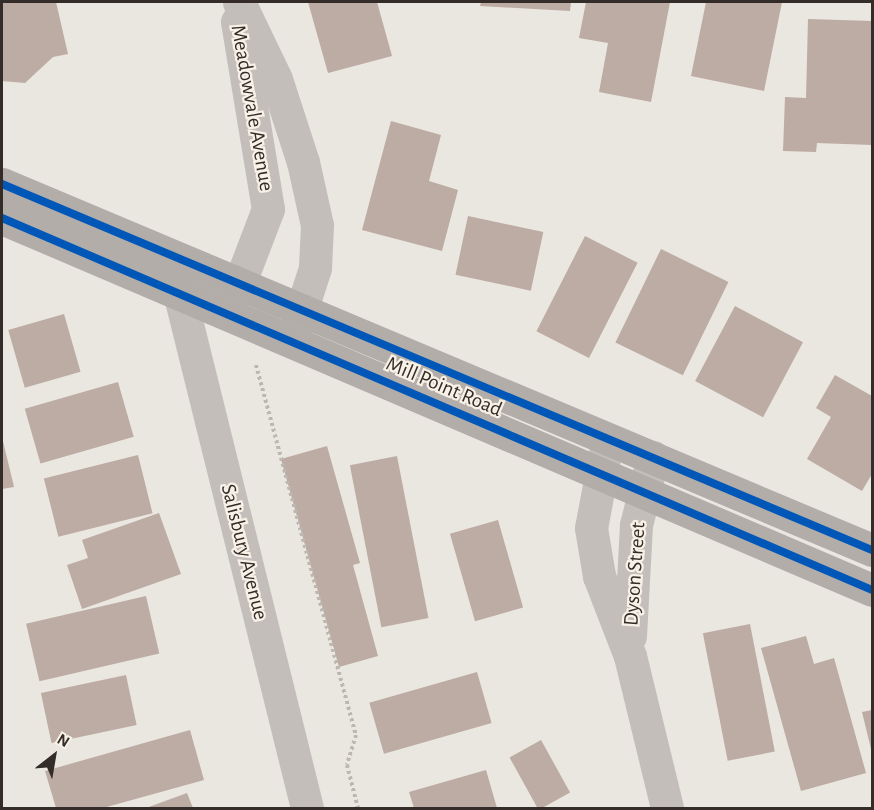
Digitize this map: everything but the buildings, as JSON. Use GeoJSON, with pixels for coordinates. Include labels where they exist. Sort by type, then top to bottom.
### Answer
{"type":"FeatureCollection","features":[{"type":"Feature","properties":{"kind":"main road","name":"Mill Point Road"},"geometry":{"type":"LineString","coordinates":[[2,184],[873,550]]}},
{"type":"Feature","properties":{"kind":"main road","name":"Mill Point Road"},"geometry":{"type":"LineString","coordinates":[[2,218],[180,296],[873,590]]}},
{"type":"Feature","properties":{"kind":"street","name":"Meadowvale Avenue"},"geometry":{"type":"LineString","coordinates":[[228,315],[268,209],[234,2]]}},
{"type":"Feature","properties":{"kind":"street","name":"Meadowvale Avenue"},"geometry":{"type":"LineString","coordinates":[[239,2],[276,79],[314,215],[315,268],[290,342]]}},
{"type":"Feature","properties":{"kind":"street","name":"Salisbury Avenue"},"geometry":{"type":"LineString","coordinates":[[180,296],[307,808]]}},
{"type":"Feature","properties":{"kind":"street","name":"Dyson Street"},"geometry":{"type":"LineString","coordinates":[[608,438],[591,528],[599,576],[630,656],[667,808]]}},
{"type":"Feature","properties":{"kind":"street","name":"Dyson Street"},"geometry":{"type":"LineString","coordinates":[[630,656],[630,585],[643,491],[653,457]]}},
{"type":"Feature","properties":{"kind":"path"},"geometry":{"type":"LineString","coordinates":[[256,364],[356,735],[347,765],[358,808]]}},
{"type":"Feature","properties":{"kind":"cycle path"},"geometry":{"type":"LineString","coordinates":[[2,184],[872,550]]}},
{"type":"Feature","properties":{"kind":"cycle path"},"geometry":{"type":"LineString","coordinates":[[2,218],[872,590]]}}]}
